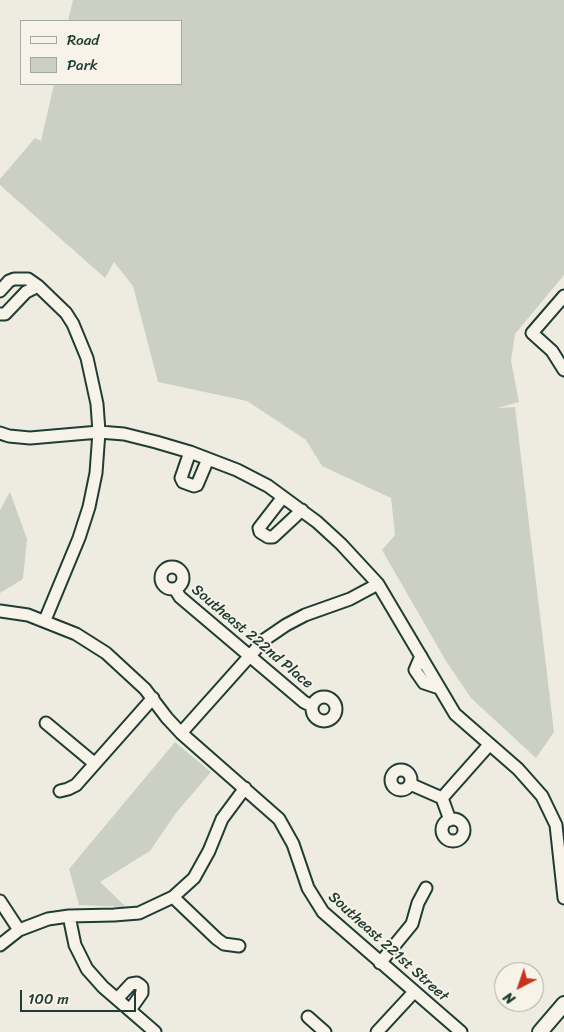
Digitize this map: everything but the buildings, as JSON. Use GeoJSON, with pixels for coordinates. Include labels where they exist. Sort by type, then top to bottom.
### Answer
{"type":"FeatureCollection","features":[{"type":"Feature","properties":{"kind":"main road"},"geometry":{"type":"LineString","coordinates":[[542,1031],[564,1004]]}},
{"type":"Feature","properties":{"kind":"street"},"geometry":{"type":"LineString","coordinates":[[0,291],[9,281],[14,279],[28,280],[56,302],[73,324],[87,358],[94,383],[99,432],[96,473],[84,524],[45,620]]}},
{"type":"Feature","properties":{"kind":"street"},"geometry":{"type":"LineString","coordinates":[[0,314],[5,314],[26,292],[38,286]]}},
{"type":"Feature","properties":{"kind":"street"},"geometry":{"type":"LineString","coordinates":[[564,296],[532,333],[552,351],[564,370]]}},
{"type":"Feature","properties":{"kind":"street"},"geometry":{"type":"LineString","coordinates":[[0,433],[30,438],[99,432],[124,434],[190,452],[237,470],[268,486],[302,510],[341,544],[378,584],[455,714],[518,769],[542,796],[560,824],[564,898]]}},
{"type":"Feature","properties":{"kind":"street"},"geometry":{"type":"LineString","coordinates":[[190,452],[181,478],[183,482],[194,486],[197,485],[208,459]]}},
{"type":"Feature","properties":{"kind":"street"},"geometry":{"type":"LineString","coordinates":[[283,496],[259,528],[260,532],[268,537],[273,537],[302,510]]}},
{"type":"Feature","properties":{"kind":"street"},"geometry":{"type":"LineString","coordinates":[[181,733],[264,640],[305,615],[350,599],[378,584]]}},
{"type":"Feature","properties":{"kind":"street","name":"Southeast 222nd Place"},"geometry":{"type":"LineString","coordinates":[[175,589],[180,596],[304,702],[312,706]]}},
{"type":"Feature","properties":{"kind":"street","name":"Southeast 221st Street"},"geometry":{"type":"LineString","coordinates":[[0,611],[28,615],[45,620],[76,634],[90,642],[132,677],[153,698],[167,718],[181,733],[279,819],[294,846],[308,888],[323,912],[461,1032]]}},
{"type":"Feature","properties":{"kind":"street"},"geometry":{"type":"LineString","coordinates":[[60,791],[76,785],[153,698]]}},
{"type":"Feature","properties":{"kind":"street"},"geometry":{"type":"LineString","coordinates":[[46,723],[94,763]]}},
{"type":"Feature","properties":{"kind":"street"},"geometry":{"type":"LineString","coordinates":[[442,798],[489,745]]}},
{"type":"Feature","properties":{"kind":"street"},"geometry":{"type":"LineString","coordinates":[[410,784],[442,798],[450,820]]}},
{"type":"Feature","properties":{"kind":"street"},"geometry":{"type":"LineString","coordinates":[[0,945],[18,930],[48,918],[139,913],[173,897],[198,872],[222,819],[245,788]]}},
{"type":"Feature","properties":{"kind":"street"},"geometry":{"type":"LineString","coordinates":[[380,963],[412,924],[418,903],[426,888]]}},
{"type":"Feature","properties":{"kind":"street"},"geometry":{"type":"LineString","coordinates":[[173,897],[217,939],[224,944],[239,946]]}},
{"type":"Feature","properties":{"kind":"street"},"geometry":{"type":"LineString","coordinates":[[0,901],[18,930]]}},
{"type":"Feature","properties":{"kind":"street"},"geometry":{"type":"LineString","coordinates":[[69,916],[75,945],[87,969],[94,978],[155,1032]]}},
{"type":"Feature","properties":{"kind":"street"},"geometry":{"type":"LineString","coordinates":[[117,999],[130,984],[140,985],[142,993],[130,1010]]}},
{"type":"Feature","properties":{"kind":"street"},"geometry":{"type":"LineString","coordinates":[[377,1032],[414,992]]}},
{"type":"Feature","properties":{"kind":"street"},"geometry":{"type":"LineString","coordinates":[[308,1017],[325,1032]]}},
{"type":"Feature","properties":{"kind":"green space"},"geometry":{"type":"Polygon","coordinates":[[[73,0],[564,0],[564,275],[515,334],[511,361],[519,402],[497,408],[515,407],[554,732],[536,758],[471,698],[446,661],[382,550],[395,535],[391,498],[322,466],[306,440],[247,401],[158,382],[133,286],[114,262],[105,278],[0,185],[0,179],[35,138],[41,141],[54,85],[182,85],[182,20],[68,20],[73,0]]]}},
{"type":"Feature","properties":{"kind":"green space"},"geometry":{"type":"Polygon","coordinates":[[[10,492],[27,539],[23,579],[0,593],[0,510],[10,492]]]}},
{"type":"Feature","properties":{"kind":"green space"},"geometry":{"type":"Polygon","coordinates":[[[175,742],[211,772],[176,813],[150,851],[100,882],[126,907],[79,905],[69,869],[175,742]]]}}]}
